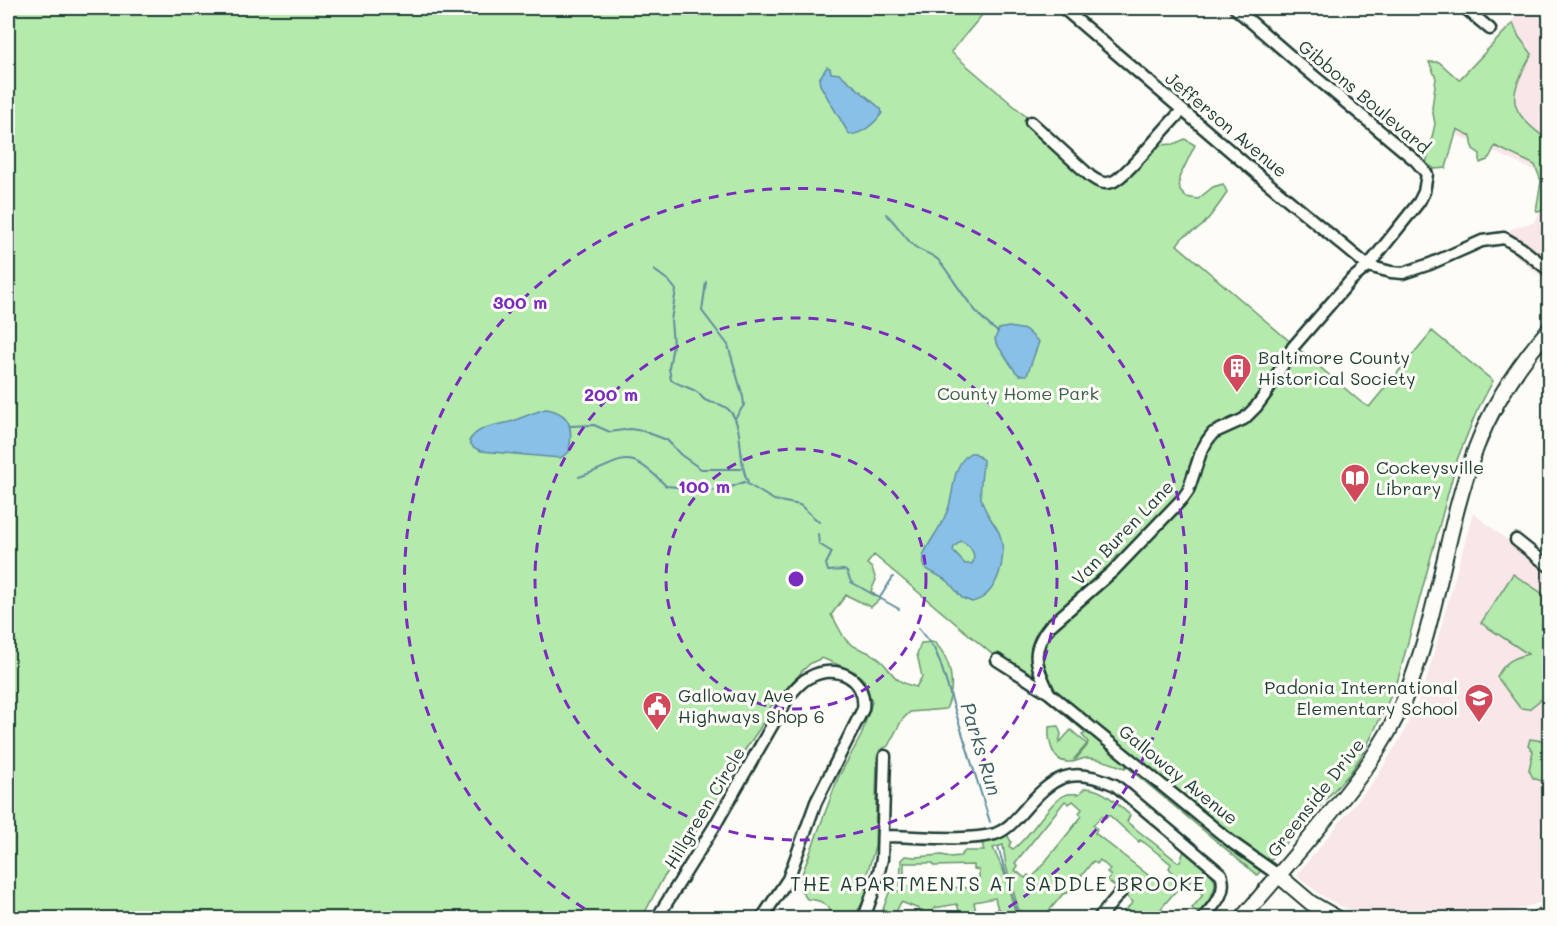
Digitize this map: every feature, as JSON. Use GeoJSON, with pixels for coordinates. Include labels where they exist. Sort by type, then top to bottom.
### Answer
{"type":"FeatureCollection","features":[{"type":"Feature","properties":{"kind":"street","name":"Jefferson Avenue"},"geometry":{"type":"LineString","coordinates":[[1063,8],[1368,266]]}},
{"type":"Feature","properties":{"kind":"street","name":"Gibbons Boulevard"},"geometry":{"type":"LineString","coordinates":[[1235,8],[1416,160],[1427,174],[1424,192],[1419,202],[1368,266]]}},
{"type":"Feature","properties":{"kind":"street"},"geometry":{"type":"LineString","coordinates":[[1465,8],[1490,29]]}},
{"type":"Feature","properties":{"kind":"street"},"geometry":{"type":"LineString","coordinates":[[1031,122],[1097,182],[1105,184],[1120,178],[1182,111]]}},
{"type":"Feature","properties":{"kind":"street"},"geometry":{"type":"LineString","coordinates":[[1368,266],[1402,273],[1430,264],[1482,241],[1504,238],[1516,244],[1550,271]]}},
{"type":"Feature","properties":{"kind":"street","name":"Van Buren Lane"},"geometry":{"type":"LineString","coordinates":[[1049,693],[1036,663],[1036,648],[1043,634],[1113,570],[1183,498],[1207,441],[1213,434],[1244,419],[1256,407],[1293,347],[1351,280],[1368,266]]}},
{"type":"Feature","properties":{"kind":"street","name":"Greenside Drive"},"geometry":{"type":"LineString","coordinates":[[1242,918],[1354,783],[1380,746],[1397,714],[1421,651],[1461,498],[1477,447],[1489,418],[1509,382],[1550,328]]}},
{"type":"Feature","properties":{"kind":"street"},"geometry":{"type":"LineString","coordinates":[[1516,540],[1550,567]]}},
{"type":"Feature","properties":{"kind":"street","name":"Galloway Avenue"},"geometry":{"type":"LineString","coordinates":[[997,660],[1049,693],[1234,844],[1278,875],[1311,903],[1337,918]]}},
{"type":"Feature","properties":{"kind":"street","name":"Hillgreen Circle"},"geometry":{"type":"LineString","coordinates":[[657,918],[714,827],[789,696],[799,684],[810,677],[819,673],[839,672],[856,683],[861,690],[864,699],[863,709],[816,802],[788,879],[762,918]]}},
{"type":"Feature","properties":{"kind":"street"},"geometry":{"type":"LineString","coordinates":[[864,918],[882,859],[885,756]]}},
{"type":"Feature","properties":{"kind":"street"},"geometry":{"type":"LineString","coordinates":[[884,836],[972,838],[996,833],[1014,821],[1042,789],[1052,782],[1076,775],[1101,778],[1115,785],[1221,874],[1224,883],[1223,891],[1203,918]]}},
{"type":"Feature","properties":{"kind":"street"},"geometry":{"type":"LineString","coordinates":[[1098,918],[1120,893]]}},
{"type":"Feature","properties":{"kind":"street"},"geometry":{"type":"LineString","coordinates":[[1538,918],[1550,915]]}},
{"type":"Feature","properties":{"kind":"shaded area"},"geometry":{"type":"Polygon","coordinates":[[[1524,8],[1537,8],[1549,28],[1549,177],[1439,127],[1441,97],[1524,8]]]}},
{"type":"Feature","properties":{"kind":"shaded area"},"geometry":{"type":"Polygon","coordinates":[[[1549,190],[1549,283],[1504,246],[1511,229],[1535,222],[1549,190]]]}},
{"type":"Feature","properties":{"kind":"shaded area","name":"Padonia International Elementary School"},"geometry":{"type":"Polygon","coordinates":[[[1473,513],[1549,573],[1549,900],[1489,918],[1370,918],[1340,906],[1321,895],[1298,877],[1299,872],[1377,777],[1403,734],[1424,688],[1473,513]]]}},
{"type":"Feature","properties":{"kind":"green space","name":"County Home Park"},"geometry":{"type":"Polygon","coordinates":[[[8,8],[988,8],[951,52],[1111,189],[1132,174],[1158,145],[1174,144],[1185,139],[1195,145],[1179,178],[1180,191],[1186,197],[1198,199],[1213,187],[1223,184],[1227,192],[1202,226],[1183,237],[1177,245],[1362,403],[1369,407],[1432,331],[1493,381],[1476,413],[1457,460],[1397,683],[1364,752],[1350,773],[1257,875],[1126,766],[1125,768],[1092,758],[1071,762],[1058,758],[1050,744],[1049,727],[1058,726],[1061,734],[1059,743],[1071,730],[1087,744],[1074,759],[1087,746],[1088,742],[1082,735],[1086,733],[874,555],[867,564],[872,568],[876,580],[871,591],[880,599],[871,607],[846,595],[831,615],[846,640],[875,656],[898,679],[908,685],[916,687],[922,677],[917,654],[921,643],[934,642],[945,656],[950,674],[951,692],[946,709],[910,712],[902,720],[888,746],[880,750],[877,757],[875,847],[864,884],[868,888],[867,892],[852,918],[833,918],[827,906],[817,900],[807,899],[800,889],[801,877],[838,778],[861,736],[872,702],[864,680],[855,672],[822,658],[811,663],[802,671],[781,700],[771,706],[760,728],[732,769],[710,811],[662,880],[642,918],[8,918],[8,8]]]}},
{"type":"Feature","properties":{"kind":"green space"},"geometry":{"type":"Polygon","coordinates":[[[1513,23],[1519,37],[1532,54],[1518,82],[1515,102],[1525,120],[1549,141],[1549,209],[1536,211],[1541,181],[1535,165],[1495,146],[1488,160],[1480,163],[1480,154],[1473,149],[1471,136],[1457,129],[1446,168],[1435,169],[1426,164],[1435,124],[1432,108],[1436,78],[1429,62],[1439,62],[1459,80],[1513,23]]]}},
{"type":"Feature","properties":{"kind":"green space"},"geometry":{"type":"Polygon","coordinates":[[[1513,574],[1549,598],[1549,693],[1529,709],[1520,708],[1497,677],[1510,661],[1528,654],[1481,623],[1513,574]]]}},
{"type":"Feature","properties":{"kind":"green space"},"geometry":{"type":"Polygon","coordinates":[[[1530,739],[1549,742],[1549,775],[1541,781],[1533,778],[1529,770],[1533,751],[1528,746],[1530,739]]]}},
{"type":"Feature","properties":{"kind":"green space"},"geometry":{"type":"Polygon","coordinates":[[[1085,788],[1104,794],[1130,815],[1127,822],[1178,862],[1184,851],[1210,873],[1215,885],[1213,893],[1198,914],[1192,908],[1203,895],[1199,891],[1203,887],[1193,879],[1189,883],[1185,880],[1156,918],[1118,918],[1133,902],[1126,896],[1130,890],[1121,881],[1116,887],[1107,880],[1111,876],[1107,872],[1110,869],[1100,860],[1097,864],[1093,861],[1069,892],[1063,894],[1043,918],[1021,918],[1006,866],[1003,845],[993,848],[1004,872],[1017,918],[1000,918],[995,898],[974,902],[977,918],[961,917],[957,904],[934,908],[930,918],[916,918],[919,909],[901,902],[893,918],[880,918],[891,887],[900,891],[901,860],[905,856],[942,855],[950,857],[960,856],[965,851],[984,851],[982,842],[1007,834],[1011,842],[1009,846],[1013,849],[1059,799],[1067,794],[1079,794],[1085,788]],[[1065,801],[1015,863],[1018,866],[1015,870],[1025,878],[1028,875],[1032,878],[1082,816],[1079,813],[1082,809],[1073,801],[1069,804],[1065,801]],[[1109,815],[1106,818],[1102,816],[1093,825],[1097,829],[1095,833],[1157,882],[1160,879],[1164,882],[1172,872],[1169,868],[1171,864],[1145,843],[1140,840],[1139,842],[1109,815]],[[904,863],[904,886],[974,888],[974,883],[979,882],[979,870],[974,869],[974,865],[934,866],[933,863],[904,863]]]}},
{"type":"Feature","properties":{"kind":"water"},"geometry":{"type":"Polygon","coordinates":[[[827,67],[830,68],[831,73],[840,74],[881,109],[882,113],[879,117],[863,131],[849,134],[820,85],[819,79],[827,67]]]}},
{"type":"Feature","properties":{"kind":"water"},"geometry":{"type":"Polygon","coordinates":[[[1009,327],[1026,330],[1039,342],[1027,375],[1019,375],[1015,371],[996,343],[995,339],[999,329],[1009,327]]]}},
{"type":"Feature","properties":{"kind":"water"},"geometry":{"type":"Polygon","coordinates":[[[546,409],[561,414],[569,423],[571,436],[569,452],[560,458],[481,451],[473,447],[469,441],[483,429],[546,409]]]}},
{"type":"Feature","properties":{"kind":"water"},"geometry":{"type":"Polygon","coordinates":[[[970,453],[975,453],[983,460],[980,488],[982,502],[998,530],[1003,554],[999,575],[994,584],[981,598],[972,602],[962,598],[948,581],[928,570],[924,566],[923,556],[946,514],[956,474],[963,459],[970,453]],[[961,541],[953,551],[965,564],[972,564],[973,554],[961,541]]]}},
{"type":"Feature","properties":{"kind":"waterway"},"geometry":{"type":"LineString","coordinates":[[886,214],[914,246],[938,260],[974,309],[998,332]]}},
{"type":"Feature","properties":{"kind":"waterway"},"geometry":{"type":"LineString","coordinates":[[654,270],[669,281],[676,290],[671,320],[673,345],[669,368],[671,380],[729,410],[737,425],[748,482]]}},
{"type":"Feature","properties":{"kind":"waterway"},"geometry":{"type":"LineString","coordinates":[[706,282],[702,311],[728,345],[743,397],[744,405],[736,417]]}},
{"type":"Feature","properties":{"kind":"waterway"},"geometry":{"type":"LineString","coordinates":[[570,426],[594,425],[610,432],[630,429],[643,431],[667,440],[681,455],[701,469],[741,469]]}},
{"type":"Feature","properties":{"kind":"waterway"},"geometry":{"type":"LineString","coordinates":[[579,477],[616,462],[633,461],[642,465],[666,486],[721,491],[744,482],[774,500],[800,505],[819,522]]}},
{"type":"Feature","properties":{"kind":"waterway"},"geometry":{"type":"LineString","coordinates":[[818,534],[819,544],[832,552],[826,564],[828,571],[844,570],[851,582],[899,609]]}},
{"type":"Feature","properties":{"kind":"waterway"},"geometry":{"type":"LineString","coordinates":[[879,599],[893,577]]}},
{"type":"Feature","properties":{"kind":"waterway","name":"Parks Run"},"geometry":{"type":"LineString","coordinates":[[918,628],[934,648],[940,662],[990,822]]}},
{"type":"Feature","properties":{"kind":"waterway","name":"Parks Run"},"geometry":{"type":"LineString","coordinates":[[998,847],[1019,918]]}},
{"type":"Feature","properties":{"kind":"place","name":"Baltimore County Historical Society"},"geometry":{"type":"Point","coordinates":[1237,394]}},
{"type":"Feature","properties":{"kind":"place","name":"Cockeysville Library"},"geometry":{"type":"Point","coordinates":[1355,504]}},
{"type":"Feature","properties":{"kind":"place","name":"Padonia International Elementary School"},"geometry":{"type":"Point","coordinates":[1479,724]}},
{"type":"Feature","properties":{"kind":"place","name":"Galloway Ave Highways Shop 6"},"geometry":{"type":"Point","coordinates":[657,732]}},
{"type":"Feature","properties":{"kind":"district","name":"THE APARTMENTS AT SADDLE BROOKE"},"geometry":{"type":"Point","coordinates":[998,884]}}]}
